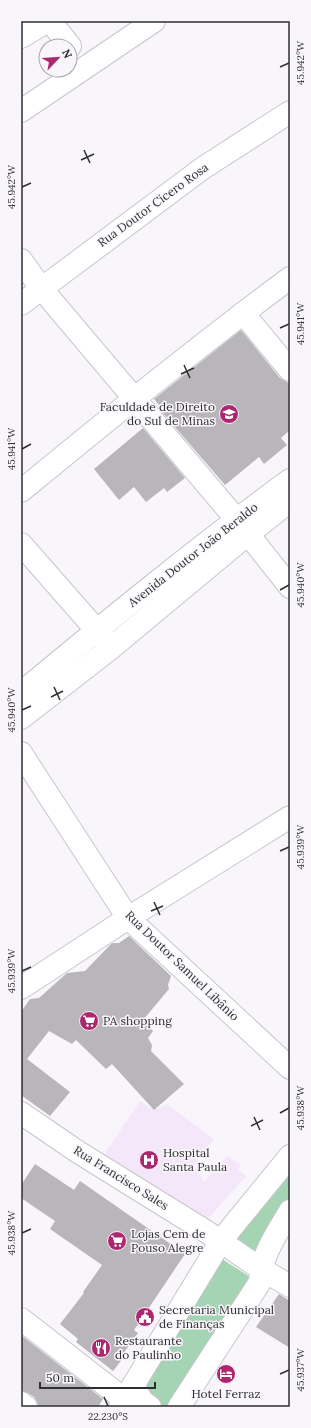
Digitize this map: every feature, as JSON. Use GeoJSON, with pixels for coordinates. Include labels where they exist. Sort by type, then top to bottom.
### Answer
{"type":"FeatureCollection","features":[{"type":"Feature","properties":{"kind":"street"},"geometry":{"type":"LineString","coordinates":[[21,37],[49,21],[63,38]]}},
{"type":"Feature","properties":{"kind":"street"},"geometry":{"type":"LineString","coordinates":[[21,111],[154,21]]}},
{"type":"Feature","properties":{"kind":"street"},"geometry":{"type":"LineString","coordinates":[[78,56],[87,67]]}},
{"type":"Feature","properties":{"kind":"street","name":"Rua Doutor Cícero Rosa"},"geometry":{"type":"LineString","coordinates":[[21,304],[203,168],[290,112]]}},
{"type":"Feature","properties":{"kind":"street"},"geometry":{"type":"LineString","coordinates":[[21,260],[41,288],[242,527],[290,587]]}},
{"type":"Feature","properties":{"kind":"street"},"geometry":{"type":"LineString","coordinates":[[21,491],[134,398],[290,278]]}},
{"type":"Feature","properties":{"kind":"street"},"geometry":{"type":"LineString","coordinates":[[243,313],[290,370]]}},
{"type":"Feature","properties":{"kind":"street","name":"Avenida Doutor João Beraldo"},"geometry":{"type":"LineString","coordinates":[[21,718],[111,648],[242,527],[290,480]]}},
{"type":"Feature","properties":{"kind":"street","name":"Avenida Doutor João Beraldo"},"geometry":{"type":"LineString","coordinates":[[21,693],[97,630],[242,527],[290,501]]}},
{"type":"Feature","properties":{"kind":"street"},"geometry":{"type":"LineString","coordinates":[[21,544],[111,648]]}},
{"type":"Feature","properties":{"kind":"street","name":"Rua Doutor Samuel Libânio"},"geometry":{"type":"LineString","coordinates":[[21,753],[128,918],[290,1068]]}},
{"type":"Feature","properties":{"kind":"street"},"geometry":{"type":"LineString","coordinates":[[21,988],[128,918],[290,816]]}},
{"type":"Feature","properties":{"kind":"street","name":"Rua Francisco Sales"},"geometry":{"type":"LineString","coordinates":[[21,1113],[78,1152],[221,1241],[261,1270],[290,1286]]}},
{"type":"Feature","properties":{"kind":"street"},"geometry":{"type":"LineString","coordinates":[[127,1400],[221,1241],[289,1158]]}},
{"type":"Feature","properties":{"kind":"street"},"geometry":{"type":"LineString","coordinates":[[179,1407],[260,1282],[261,1270],[268,1249],[290,1211]]}},
{"type":"Feature","properties":{"kind":"street"},"geometry":{"type":"LineString","coordinates":[[21,1319],[127,1400],[143,1402],[150,1407]]}},
{"type":"Feature","properties":{"kind":"street"},"geometry":{"type":"LineString","coordinates":[[21,1403],[26,1407]]}},
{"type":"Feature","properties":{"kind":"shaded area","name":"Hospital Santa Paula"},"geometry":{"type":"Polygon","coordinates":[[[140,1101],[154,1110],[167,1104],[214,1139],[194,1165],[204,1182],[227,1156],[241,1165],[238,1170],[246,1176],[207,1220],[98,1164],[140,1101]]]}},
{"type":"Feature","properties":{"kind":"green space"},"geometry":{"type":"Polygon","coordinates":[[[290,1163],[290,1201],[256,1260],[227,1240],[290,1163]]]}},
{"type":"Feature","properties":{"kind":"green space"},"geometry":{"type":"Polygon","coordinates":[[[222,1259],[250,1277],[169,1406],[155,1406],[142,1382],[222,1259]]]}},
{"type":"Feature","properties":{"kind":"building","name":"Faculdade de Direito do Sul de Minas"},"geometry":{"type":"Polygon","coordinates":[[[241,330],[280,378],[290,384],[290,430],[281,438],[287,445],[264,464],[259,457],[225,485],[162,412],[164,411],[154,399],[241,330]]]}},
{"type":"Feature","properties":{"kind":"building"},"geometry":{"type":"Polygon","coordinates":[[[143,428],[185,478],[167,492],[164,488],[146,502],[134,487],[119,500],[94,469],[143,428]]]}},
{"type":"Feature","properties":{"kind":"building","name":"PA shopping"},"geometry":{"type":"Polygon","coordinates":[[[129,936],[171,976],[168,985],[169,989],[143,1020],[153,1031],[148,1038],[152,1045],[151,1051],[184,1084],[154,1110],[112,1064],[106,1069],[76,1040],[72,1044],[49,1031],[27,1059],[70,1092],[50,1116],[21,1095],[21,1012],[30,999],[39,998],[67,973],[85,971],[111,944],[119,943],[129,936]]]}},
{"type":"Feature","properties":{"kind":"building","name":"Lojas Cem de Pouso Alegre"},"geometry":{"type":"Polygon","coordinates":[[[35,1164],[74,1190],[80,1181],[185,1254],[134,1330],[138,1333],[125,1351],[127,1353],[113,1371],[76,1342],[78,1339],[60,1324],[84,1293],[83,1292],[102,1265],[50,1229],[55,1221],[21,1198],[21,1185],[35,1164]]]}},
{"type":"Feature","properties":{"kind":"building"},"geometry":{"type":"Polygon","coordinates":[[[279,1294],[290,1301],[290,1348],[256,1327],[279,1294]]]}},
{"type":"Feature","properties":{"kind":"building"},"geometry":{"type":"Polygon","coordinates":[[[21,1335],[103,1399],[98,1407],[38,1407],[34,1397],[21,1391],[21,1335]]]}},
{"type":"Feature","properties":{"kind":"place","name":"Faculdade de Direito do Sul de Minas"},"geometry":{"type":"Point","coordinates":[229,414]}},
{"type":"Feature","properties":{"kind":"place","name":"PA shopping"},"geometry":{"type":"Point","coordinates":[89,1021]}},
{"type":"Feature","properties":{"kind":"place","name":"Hospital Santa Paula"},"geometry":{"type":"Point","coordinates":[149,1160]}},
{"type":"Feature","properties":{"kind":"place","name":"Lojas Cem de Pouso Alegre"},"geometry":{"type":"Point","coordinates":[117,1241]}},
{"type":"Feature","properties":{"kind":"place","name":"Secretaria Municipal de Finanças"},"geometry":{"type":"Point","coordinates":[145,1317]}},
{"type":"Feature","properties":{"kind":"place","name":"Restaurante do Paulinho"},"geometry":{"type":"Point","coordinates":[101,1348]}},
{"type":"Feature","properties":{"kind":"place","name":"Hotel Ferraz"},"geometry":{"type":"Point","coordinates":[226,1374]}}]}
